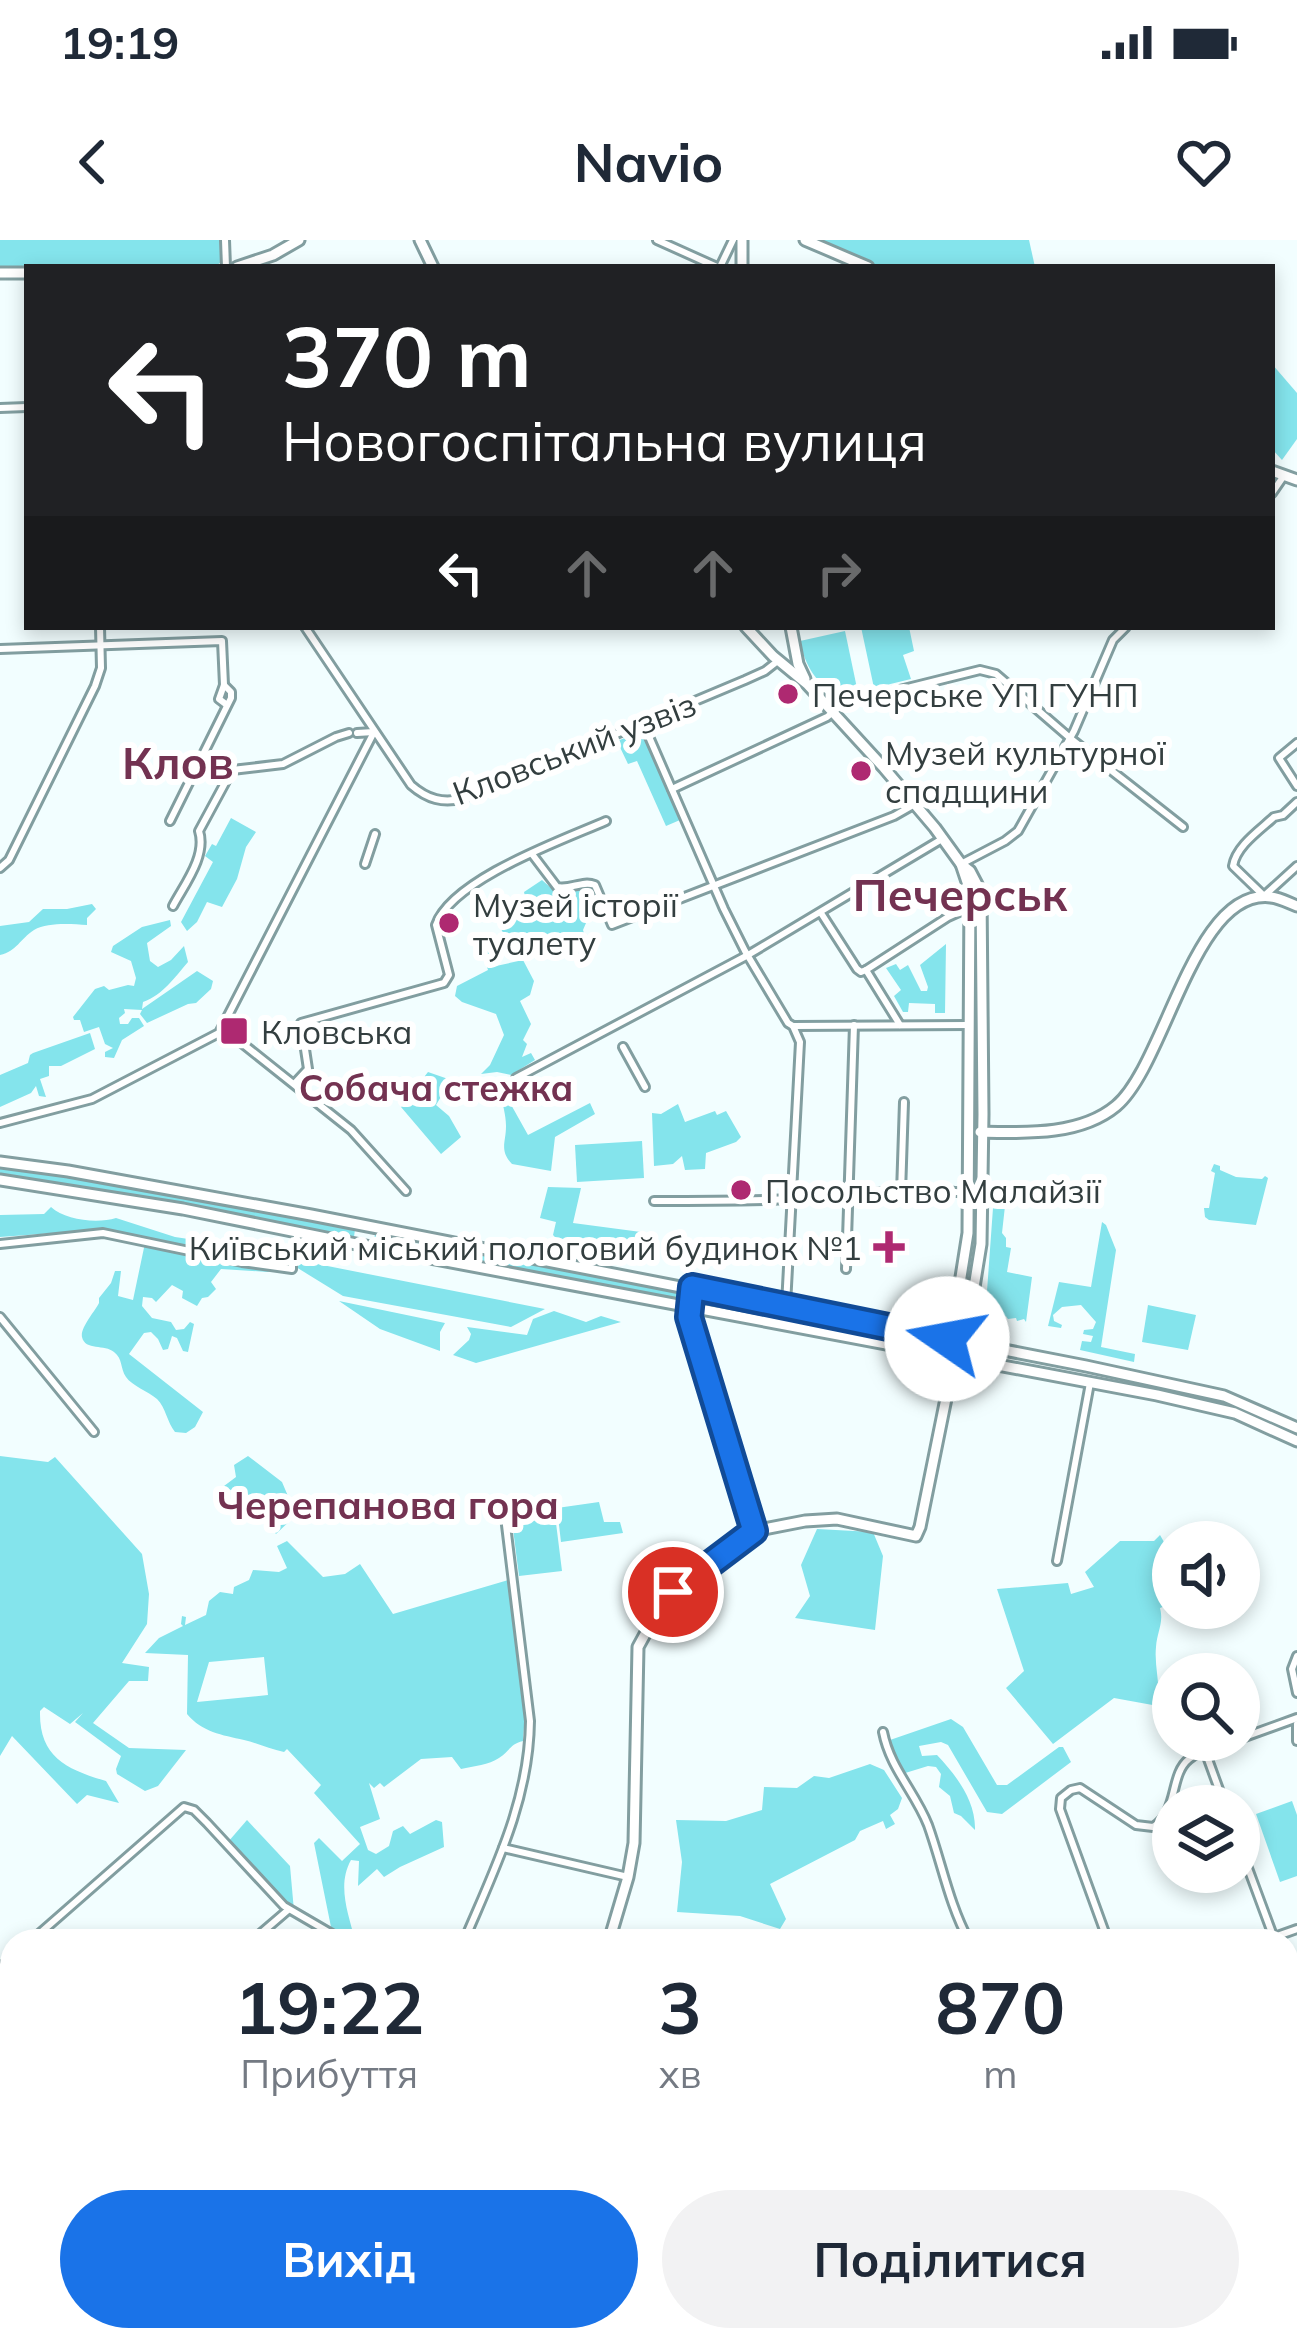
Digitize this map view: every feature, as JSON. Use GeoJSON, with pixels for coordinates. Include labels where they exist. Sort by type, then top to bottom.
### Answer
{"type":"FeatureCollection","features":[{"type":"Feature","properties":{"kind":"main road"},"geometry":{"type":"LineString","coordinates":[[246,264],[299,240]]}},
{"type":"Feature","properties":{"kind":"main road"},"geometry":{"type":"LineString","coordinates":[[805,240],[861,264]]}},
{"type":"Feature","properties":{"kind":"main road"},"geometry":{"type":"LineString","coordinates":[[1277,474],[1297,480]]}},
{"type":"Feature","properties":{"kind":"main road"},"geometry":{"type":"LineString","coordinates":[[749,630],[833,712],[975,878],[983,1114],[980,1261],[965,1343],[954,1358]]}},
{"type":"Feature","properties":{"kind":"main road"},"geometry":{"type":"LineString","coordinates":[[791,630],[807,684]]}},
{"type":"Feature","properties":{"kind":"main road"},"geometry":{"type":"LineString","coordinates":[[779,661],[794,646]]}},
{"type":"Feature","properties":{"kind":"main road"},"geometry":{"type":"LineString","coordinates":[[969,1132],[1048,1130],[1104,1114],[1121,1102],[1152,1055],[1203,941],[1237,908],[1264,896],[1297,906]]}},
{"type":"Feature","properties":{"kind":"main road"},"geometry":{"type":"LineString","coordinates":[[613,1929],[628,1877],[635,1828],[638,1647],[653,1617],[673,1592],[754,1531],[838,1519],[916,1536],[954,1358],[951,1340],[966,1257],[976,906]]}},
{"type":"Feature","properties":{"kind":"main road"},"geometry":{"type":"LineString","coordinates":[[983,1114],[1010,1132]]}},
{"type":"Feature","properties":{"kind":"main road"},"geometry":{"type":"LineString","coordinates":[[0,1162],[370,1226],[1030,1354],[1224,1396],[1297,1428]]}},
{"type":"Feature","properties":{"kind":"main road"},"geometry":{"type":"LineString","coordinates":[[0,1180],[123,1198],[1221,1409],[1297,1441]]}},
{"type":"Feature","properties":{"kind":"main road"},"geometry":{"type":"LineString","coordinates":[[366,1246],[370,1226]]}},
{"type":"Feature","properties":{"kind":"main road"},"geometry":{"type":"LineString","coordinates":[[1027,1370],[1036,1363],[1030,1354]]}},
{"type":"Feature","properties":{"kind":"main road"},"geometry":{"type":"LineString","coordinates":[[1086,1366],[1078,1372],[1086,1382]]}},
{"type":"Feature","properties":{"kind":"street"},"geometry":{"type":"LineString","coordinates":[[657,240],[713,264]]}},
{"type":"Feature","properties":{"kind":"street"},"geometry":{"type":"LineString","coordinates":[[0,868],[9,860],[95,686],[101,668],[100,630]]}},
{"type":"Feature","properties":{"kind":"street","name":"Кловський узвіз"},"geometry":{"type":"LineString","coordinates":[[307,630],[408,787],[428,797],[456,800],[765,671],[779,661]]}},
{"type":"Feature","properties":{"kind":"street"},"geometry":{"type":"LineString","coordinates":[[961,864],[1018,831],[1070,738],[1109,648],[1124,630]]}},
{"type":"Feature","properties":{"kind":"street"},"geometry":{"type":"LineString","coordinates":[[0,649],[222,641],[224,685],[219,699],[227,705],[170,820]]}},
{"type":"Feature","properties":{"kind":"street"},"geometry":{"type":"LineString","coordinates":[[672,789],[843,704],[988,671],[1183,827]]}},
{"type":"Feature","properties":{"kind":"street"},"geometry":{"type":"LineString","coordinates":[[643,723],[714,886],[788,1023],[970,1025]]}},
{"type":"Feature","properties":{"kind":"street"},"geometry":{"type":"LineString","coordinates":[[0,1123],[92,1099],[214,1037],[223,1028],[374,732],[353,733],[283,764],[232,770],[199,831],[202,840],[196,863],[173,906]]}},
{"type":"Feature","properties":{"kind":"street"},"geometry":{"type":"LineString","coordinates":[[1297,742],[1279,758],[1297,786]]}},
{"type":"Feature","properties":{"kind":"street"},"geometry":{"type":"LineString","coordinates":[[1297,802],[1274,817],[1233,858],[1233,866],[1264,896],[1297,866]]}},
{"type":"Feature","properties":{"kind":"street"},"geometry":{"type":"LineString","coordinates":[[531,854],[556,887],[595,885],[612,925],[915,804]]}},
{"type":"Feature","properties":{"kind":"street"},"geometry":{"type":"LineString","coordinates":[[295,1083],[308,1069],[301,1023],[446,982],[449,974],[436,925],[445,907],[502,868],[606,821]]}},
{"type":"Feature","properties":{"kind":"street"},"geometry":{"type":"LineString","coordinates":[[365,864],[375,834]]}},
{"type":"Feature","properties":{"kind":"street"},"geometry":{"type":"LineString","coordinates":[[516,1078],[748,956],[943,838]]}},
{"type":"Feature","properties":{"kind":"street"},"geometry":{"type":"LineString","coordinates":[[821,913],[860,972],[948,917],[976,906]]}},
{"type":"Feature","properties":{"kind":"street"},"geometry":{"type":"LineString","coordinates":[[866,970],[900,1025]]}},
{"type":"Feature","properties":{"kind":"street"},"geometry":{"type":"LineString","coordinates":[[846,1269],[854,1025]]}},
{"type":"Feature","properties":{"kind":"street"},"geometry":{"type":"LineString","coordinates":[[786,1305],[800,1044],[793,1026]]}},
{"type":"Feature","properties":{"kind":"street"},"geometry":{"type":"LineString","coordinates":[[612,1027],[617,1036]]}},
{"type":"Feature","properties":{"kind":"street"},"geometry":{"type":"LineString","coordinates":[[223,1028],[351,1130],[406,1191]]}},
{"type":"Feature","properties":{"kind":"street"},"geometry":{"type":"LineString","coordinates":[[622,1046],[645,1087]]}},
{"type":"Feature","properties":{"kind":"street"},"geometry":{"type":"LineString","coordinates":[[902,1193],[904,1102]]}},
{"type":"Feature","properties":{"kind":"street"},"geometry":{"type":"LineString","coordinates":[[654,1201],[969,1192],[982,1197]]}},
{"type":"Feature","properties":{"kind":"street"},"geometry":{"type":"LineString","coordinates":[[0,1244],[103,1233],[292,1269],[299,1232]]}},
{"type":"Feature","properties":{"kind":"street"},"geometry":{"type":"LineString","coordinates":[[692,1287],[688,1306],[693,1331],[754,1531]]}},
{"type":"Feature","properties":{"kind":"street"},"geometry":{"type":"LineString","coordinates":[[0,1316],[94,1432]]}},
{"type":"Feature","properties":{"kind":"street"},"geometry":{"type":"LineString","coordinates":[[1057,1562],[1086,1382]]}},
{"type":"Feature","properties":{"kind":"street"},"geometry":{"type":"LineString","coordinates":[[469,1929],[524,1787],[530,1751],[506,1517]]}},
{"type":"Feature","properties":{"kind":"street"},"geometry":{"type":"LineString","coordinates":[[1297,1656],[1292,1669],[1297,1693]]}},
{"type":"Feature","properties":{"kind":"street"},"geometry":{"type":"LineString","coordinates":[[1260,1732],[1297,1721],[1297,1742]]}},
{"type":"Feature","properties":{"kind":"street"},"geometry":{"type":"LineString","coordinates":[[883,1732],[887,1754],[926,1821],[961,1929]]}},
{"type":"Feature","properties":{"kind":"street"},"geometry":{"type":"LineString","coordinates":[[1104,1929],[1060,1809],[1061,1798],[1080,1788],[1136,1825],[1153,1827],[1166,1816],[1187,1761]]}},
{"type":"Feature","properties":{"kind":"street"},"geometry":{"type":"LineString","coordinates":[[45,1929],[184,1807],[194,1810],[288,1910],[322,1929]]}},
{"type":"Feature","properties":{"kind":"street"},"geometry":{"type":"LineString","coordinates":[[502,1847],[628,1877]]}},
{"type":"Feature","properties":{"kind":"street"},"geometry":{"type":"LineString","coordinates":[[1257,1893],[1270,1929]]}},
{"type":"Feature","properties":{"kind":"street"},"geometry":{"type":"LineString","coordinates":[[266,1929],[288,1910]]}},
{"type":"Feature","properties":{"kind":"shaded area"},"geometry":{"type":"Polygon","coordinates":[[[0,240],[222,240],[218,264],[0,267],[0,240]]]}},
{"type":"Feature","properties":{"kind":"shaded area"},"geometry":{"type":"Polygon","coordinates":[[[817,240],[1029,240],[1034,264],[873,264],[817,240]]]}},
{"type":"Feature","properties":{"kind":"shaded area"},"geometry":{"type":"Polygon","coordinates":[[[1275,367],[1297,393],[1297,439],[1282,460],[1275,452],[1275,367]]]}},
{"type":"Feature","properties":{"kind":"shaded area"},"geometry":{"type":"Polygon","coordinates":[[[862,630],[910,630],[914,651],[903,655],[911,679],[874,688],[862,630]]]}},
{"type":"Feature","properties":{"kind":"shaded area"},"geometry":{"type":"Polygon","coordinates":[[[845,631],[858,693],[838,698],[813,674],[800,641],[845,631]]]}},
{"type":"Feature","properties":{"kind":"shaded area"},"geometry":{"type":"Polygon","coordinates":[[[643,731],[680,820],[666,826],[637,761],[628,764],[617,741],[643,731]]]}},
{"type":"Feature","properties":{"kind":"shaded area"},"geometry":{"type":"Polygon","coordinates":[[[231,818],[256,832],[222,907],[207,902],[187,931],[181,922],[213,862],[205,856],[231,818]]]}},
{"type":"Feature","properties":{"kind":"shaded area"},"geometry":{"type":"Polygon","coordinates":[[[542,880],[558,894],[583,886],[595,893],[580,899],[585,936],[525,959],[518,943],[513,944],[502,931],[496,913],[513,905],[523,922],[524,892],[542,880]]]}},
{"type":"Feature","properties":{"kind":"shaded area"},"geometry":{"type":"Polygon","coordinates":[[[92,904],[96,909],[87,925],[40,927],[0,955],[0,926],[29,922],[43,909],[92,904]]]}},
{"type":"Feature","properties":{"kind":"shaded area"},"geometry":{"type":"Polygon","coordinates":[[[170,920],[171,926],[147,943],[150,961],[158,967],[184,946],[188,962],[163,990],[143,1002],[142,1009],[197,971],[213,981],[211,989],[196,1003],[147,1023],[142,1010],[124,1009],[120,1024],[139,1018],[144,1026],[122,1040],[114,1058],[105,1057],[113,1048],[105,1044],[99,1027],[84,1032],[80,1020],[73,1017],[95,989],[134,986],[131,961],[111,952],[113,946],[142,927],[170,920]]]}},
{"type":"Feature","properties":{"kind":"shaded area"},"geometry":{"type":"Polygon","coordinates":[[[946,944],[945,1013],[935,1013],[935,1004],[909,1003],[908,1012],[903,1012],[894,996],[901,990],[886,968],[896,964],[900,970],[908,965],[921,991],[927,991],[920,965],[946,944]]]}},
{"type":"Feature","properties":{"kind":"shaded area"},"geometry":{"type":"Polygon","coordinates":[[[493,950],[496,966],[523,960],[534,981],[530,995],[520,1001],[531,1024],[522,1057],[531,1053],[535,1060],[511,1075],[481,1074],[504,1035],[496,1014],[455,996],[457,986],[488,970],[483,955],[493,950]]]}},
{"type":"Feature","properties":{"kind":"shaded area"},"geometry":{"type":"Polygon","coordinates":[[[90,1033],[95,1049],[61,1066],[49,1066],[49,1076],[40,1079],[46,1097],[39,1096],[36,1086],[0,1107],[0,1075],[28,1063],[33,1053],[90,1033]]]}},
{"type":"Feature","properties":{"kind":"shaded area"},"geometry":{"type":"Polygon","coordinates":[[[428,1072],[451,1080],[436,1105],[461,1137],[441,1154],[401,1107],[428,1072]]]}},
{"type":"Feature","properties":{"kind":"shaded area"},"geometry":{"type":"Polygon","coordinates":[[[511,1079],[515,1082],[504,1092],[528,1135],[590,1103],[595,1114],[555,1137],[551,1171],[512,1164],[506,1155],[502,1096],[506,1085],[511,1079]]]}},
{"type":"Feature","properties":{"kind":"shaded area"},"geometry":{"type":"Polygon","coordinates":[[[678,1104],[685,1122],[726,1111],[741,1137],[706,1153],[705,1169],[685,1170],[682,1156],[673,1164],[654,1166],[652,1113],[661,1114],[678,1104]]]}},
{"type":"Feature","properties":{"kind":"shaded area"},"geometry":{"type":"Polygon","coordinates":[[[642,1141],[644,1178],[577,1182],[575,1145],[642,1141]]]}},
{"type":"Feature","properties":{"kind":"shaded area"},"geometry":{"type":"Polygon","coordinates":[[[1214,1164],[1236,1177],[1268,1178],[1256,1225],[1205,1217],[1214,1164]]]}},
{"type":"Feature","properties":{"kind":"shaded area"},"geometry":{"type":"Polygon","coordinates":[[[0,1167],[129,1185],[355,1229],[354,1237],[126,1194],[0,1176],[0,1167]]]}},
{"type":"Feature","properties":{"kind":"shaded area"},"geometry":{"type":"Polygon","coordinates":[[[548,1187],[581,1188],[573,1223],[641,1232],[642,1254],[556,1238],[556,1222],[540,1218],[548,1187]]]}},
{"type":"Feature","properties":{"kind":"shaded area"},"geometry":{"type":"Polygon","coordinates":[[[996,1203],[1005,1206],[1002,1233],[1006,1247],[1011,1248],[1007,1272],[1032,1277],[1026,1322],[1003,1319],[1003,1311],[986,1305],[996,1203]]]}},
{"type":"Feature","properties":{"kind":"shaded area"},"geometry":{"type":"Polygon","coordinates":[[[51,1207],[82,1220],[116,1218],[175,1237],[290,1254],[288,1266],[108,1229],[0,1237],[0,1215],[44,1214],[51,1207]]]}},
{"type":"Feature","properties":{"kind":"shaded area"},"geometry":{"type":"Polygon","coordinates":[[[1102,1222],[1116,1250],[1101,1347],[1135,1354],[1134,1362],[1080,1350],[1082,1341],[1091,1342],[1093,1336],[1083,1334],[1084,1330],[1093,1329],[1096,1322],[1081,1305],[1062,1307],[1053,1315],[1061,1328],[1048,1326],[1059,1282],[1091,1287],[1102,1222]]]}},
{"type":"Feature","properties":{"kind":"shaded area"},"geometry":{"type":"Polygon","coordinates":[[[375,1234],[680,1291],[678,1299],[374,1242],[375,1234]]]}},
{"type":"Feature","properties":{"kind":"shaded area"},"geometry":{"type":"Polygon","coordinates":[[[145,1243],[278,1268],[268,1272],[221,1269],[211,1282],[216,1289],[197,1306],[172,1285],[156,1302],[143,1297],[142,1306],[152,1318],[171,1322],[176,1330],[194,1324],[188,1352],[172,1336],[168,1349],[163,1350],[151,1332],[144,1333],[129,1354],[203,1412],[186,1433],[175,1432],[157,1399],[129,1380],[114,1352],[87,1344],[82,1337],[115,1271],[121,1271],[118,1296],[133,1300],[145,1243]]]}},
{"type":"Feature","properties":{"kind":"shaded area"},"geometry":{"type":"Polygon","coordinates":[[[297,1260],[545,1309],[511,1327],[343,1296],[296,1267],[297,1260]]]}},
{"type":"Feature","properties":{"kind":"shaded area"},"geometry":{"type":"Polygon","coordinates":[[[705,1294],[941,1343],[940,1349],[702,1304],[705,1294]]]}},
{"type":"Feature","properties":{"kind":"shaded area"},"geometry":{"type":"Polygon","coordinates":[[[339,1301],[445,1323],[440,1351],[380,1329],[339,1301]]]}},
{"type":"Feature","properties":{"kind":"shaded area"},"geometry":{"type":"Polygon","coordinates":[[[1148,1305],[1196,1315],[1188,1350],[1142,1342],[1148,1305]]]}},
{"type":"Feature","properties":{"kind":"shaded area"},"geometry":{"type":"Polygon","coordinates":[[[554,1311],[586,1322],[601,1316],[621,1322],[476,1363],[453,1355],[469,1340],[467,1327],[527,1335],[533,1319],[554,1311]]]}},
{"type":"Feature","properties":{"kind":"shaded area"},"geometry":{"type":"Polygon","coordinates":[[[0,1456],[48,1462],[55,1457],[142,1554],[149,1594],[147,1624],[122,1663],[149,1667],[148,1681],[129,1681],[93,1723],[129,1748],[186,1750],[158,1786],[145,1791],[117,1774],[121,1756],[75,1722],[83,1713],[70,1724],[44,1707],[40,1711],[50,1750],[67,1766],[106,1781],[119,1803],[87,1795],[77,1804],[12,1736],[0,1756],[0,1456]]]}},
{"type":"Feature","properties":{"kind":"shaded area"},"geometry":{"type":"Polygon","coordinates":[[[248,1456],[282,1482],[296,1515],[276,1534],[263,1516],[253,1519],[245,1509],[250,1498],[245,1489],[234,1492],[224,1486],[236,1477],[234,1465],[248,1456]]]}},
{"type":"Feature","properties":{"kind":"shaded area"},"geometry":{"type":"Polygon","coordinates":[[[599,1502],[604,1522],[620,1522],[623,1533],[561,1542],[557,1508],[599,1502]]]}},
{"type":"Feature","properties":{"kind":"shaded area"},"geometry":{"type":"Polygon","coordinates":[[[555,1515],[562,1571],[519,1576],[512,1521],[555,1515]]]}},
{"type":"Feature","properties":{"kind":"shaded area"},"geometry":{"type":"Polygon","coordinates":[[[817,1529],[873,1532],[883,1556],[875,1630],[795,1618],[810,1596],[801,1565],[817,1529]]]}},
{"type":"Feature","properties":{"kind":"shaded area"},"geometry":{"type":"Polygon","coordinates":[[[287,1541],[323,1577],[345,1574],[360,1564],[393,1614],[512,1579],[525,1713],[523,1741],[486,1764],[461,1769],[452,1757],[421,1759],[384,1787],[369,1783],[380,1819],[360,1827],[368,1850],[376,1854],[389,1846],[393,1831],[403,1826],[410,1834],[436,1820],[442,1822],[444,1847],[384,1877],[377,1869],[358,1886],[359,1861],[351,1860],[344,1889],[352,1929],[331,1927],[314,1843],[319,1838],[342,1861],[360,1844],[314,1793],[321,1785],[287,1749],[279,1751],[199,1725],[187,1714],[188,1655],[145,1653],[159,1638],[183,1626],[182,1616],[185,1625],[206,1615],[209,1601],[220,1592],[233,1594],[234,1587],[249,1580],[253,1570],[287,1568],[277,1546],[287,1541]],[[264,1657],[209,1662],[197,1702],[268,1695],[264,1657]]]}},
{"type":"Feature","properties":{"kind":"shaded area"},"geometry":{"type":"Polygon","coordinates":[[[1120,1541],[1152,1541],[1152,1629],[1159,1629],[1156,1653],[1152,1653],[1152,1705],[1114,1698],[1053,1744],[1006,1688],[1024,1671],[997,1589],[1068,1583],[1071,1594],[1094,1587],[1085,1572],[1120,1541]]]}},
{"type":"Feature","properties":{"kind":"shaded area"},"geometry":{"type":"Polygon","coordinates":[[[951,1719],[963,1727],[997,1785],[1007,1785],[1059,1747],[1071,1762],[1002,1814],[987,1812],[948,1745],[919,1746],[922,1756],[937,1755],[958,1780],[972,1809],[975,1830],[954,1813],[950,1796],[939,1787],[941,1774],[936,1767],[902,1774],[890,1750],[890,1740],[951,1719]]]}},
{"type":"Feature","properties":{"kind":"shaded area"},"geometry":{"type":"Polygon","coordinates":[[[870,1764],[884,1770],[902,1798],[890,1815],[895,1824],[886,1829],[883,1821],[860,1831],[855,1840],[770,1884],[786,1919],[780,1929],[740,1916],[677,1912],[682,1862],[676,1820],[726,1821],[762,1810],[764,1787],[797,1788],[814,1776],[829,1778],[870,1764]]]}},
{"type":"Feature","properties":{"kind":"shaded area"},"geometry":{"type":"Polygon","coordinates":[[[1292,1801],[1297,1815],[1297,1876],[1280,1882],[1260,1813],[1292,1801]]]}},
{"type":"Feature","properties":{"kind":"shaded area"},"geometry":{"type":"Polygon","coordinates":[[[247,1820],[290,1866],[294,1911],[228,1842],[247,1820]]]}},
{"type":"Feature","properties":{"kind":"place","name":"Печерське УП ГУНП"},"geometry":{"type":"Point","coordinates":[788,694]}},
{"type":"Feature","properties":{"kind":"place","name":"Музей культурної спадщини"},"geometry":{"type":"Point","coordinates":[861,771]}},
{"type":"Feature","properties":{"kind":"place","name":"Музей історії туалету"},"geometry":{"type":"Point","coordinates":[449,923]}},
{"type":"Feature","properties":{"kind":"place","name":"Кловська"},"geometry":{"type":"Point","coordinates":[234,1031]}},
{"type":"Feature","properties":{"kind":"place","name":"Посольство Малайзії"},"geometry":{"type":"Point","coordinates":[741,1190]}},
{"type":"Feature","properties":{"kind":"place","name":"Київський міський пологовий будинок №1"},"geometry":{"type":"Point","coordinates":[889,1247]}},
{"type":"Feature","properties":{"kind":"district","name":"Клов"},"geometry":{"type":"Point","coordinates":[178,762]}},
{"type":"Feature","properties":{"kind":"district","name":"Печерськ"},"geometry":{"type":"Point","coordinates":[960,894]}},
{"type":"Feature","properties":{"kind":"district","name":"Собача стежка"},"geometry":{"type":"Point","coordinates":[436,1087]}},
{"type":"Feature","properties":{"kind":"district","name":"Черепанова гора"},"geometry":{"type":"Point","coordinates":[388,1504]}},
{"type":"Feature","properties":{"kind":"route"},"geometry":{"type":"LineString","coordinates":[[673,1592],[754,1531],[689,1317],[692,1287],[947,1339]]}}]}
